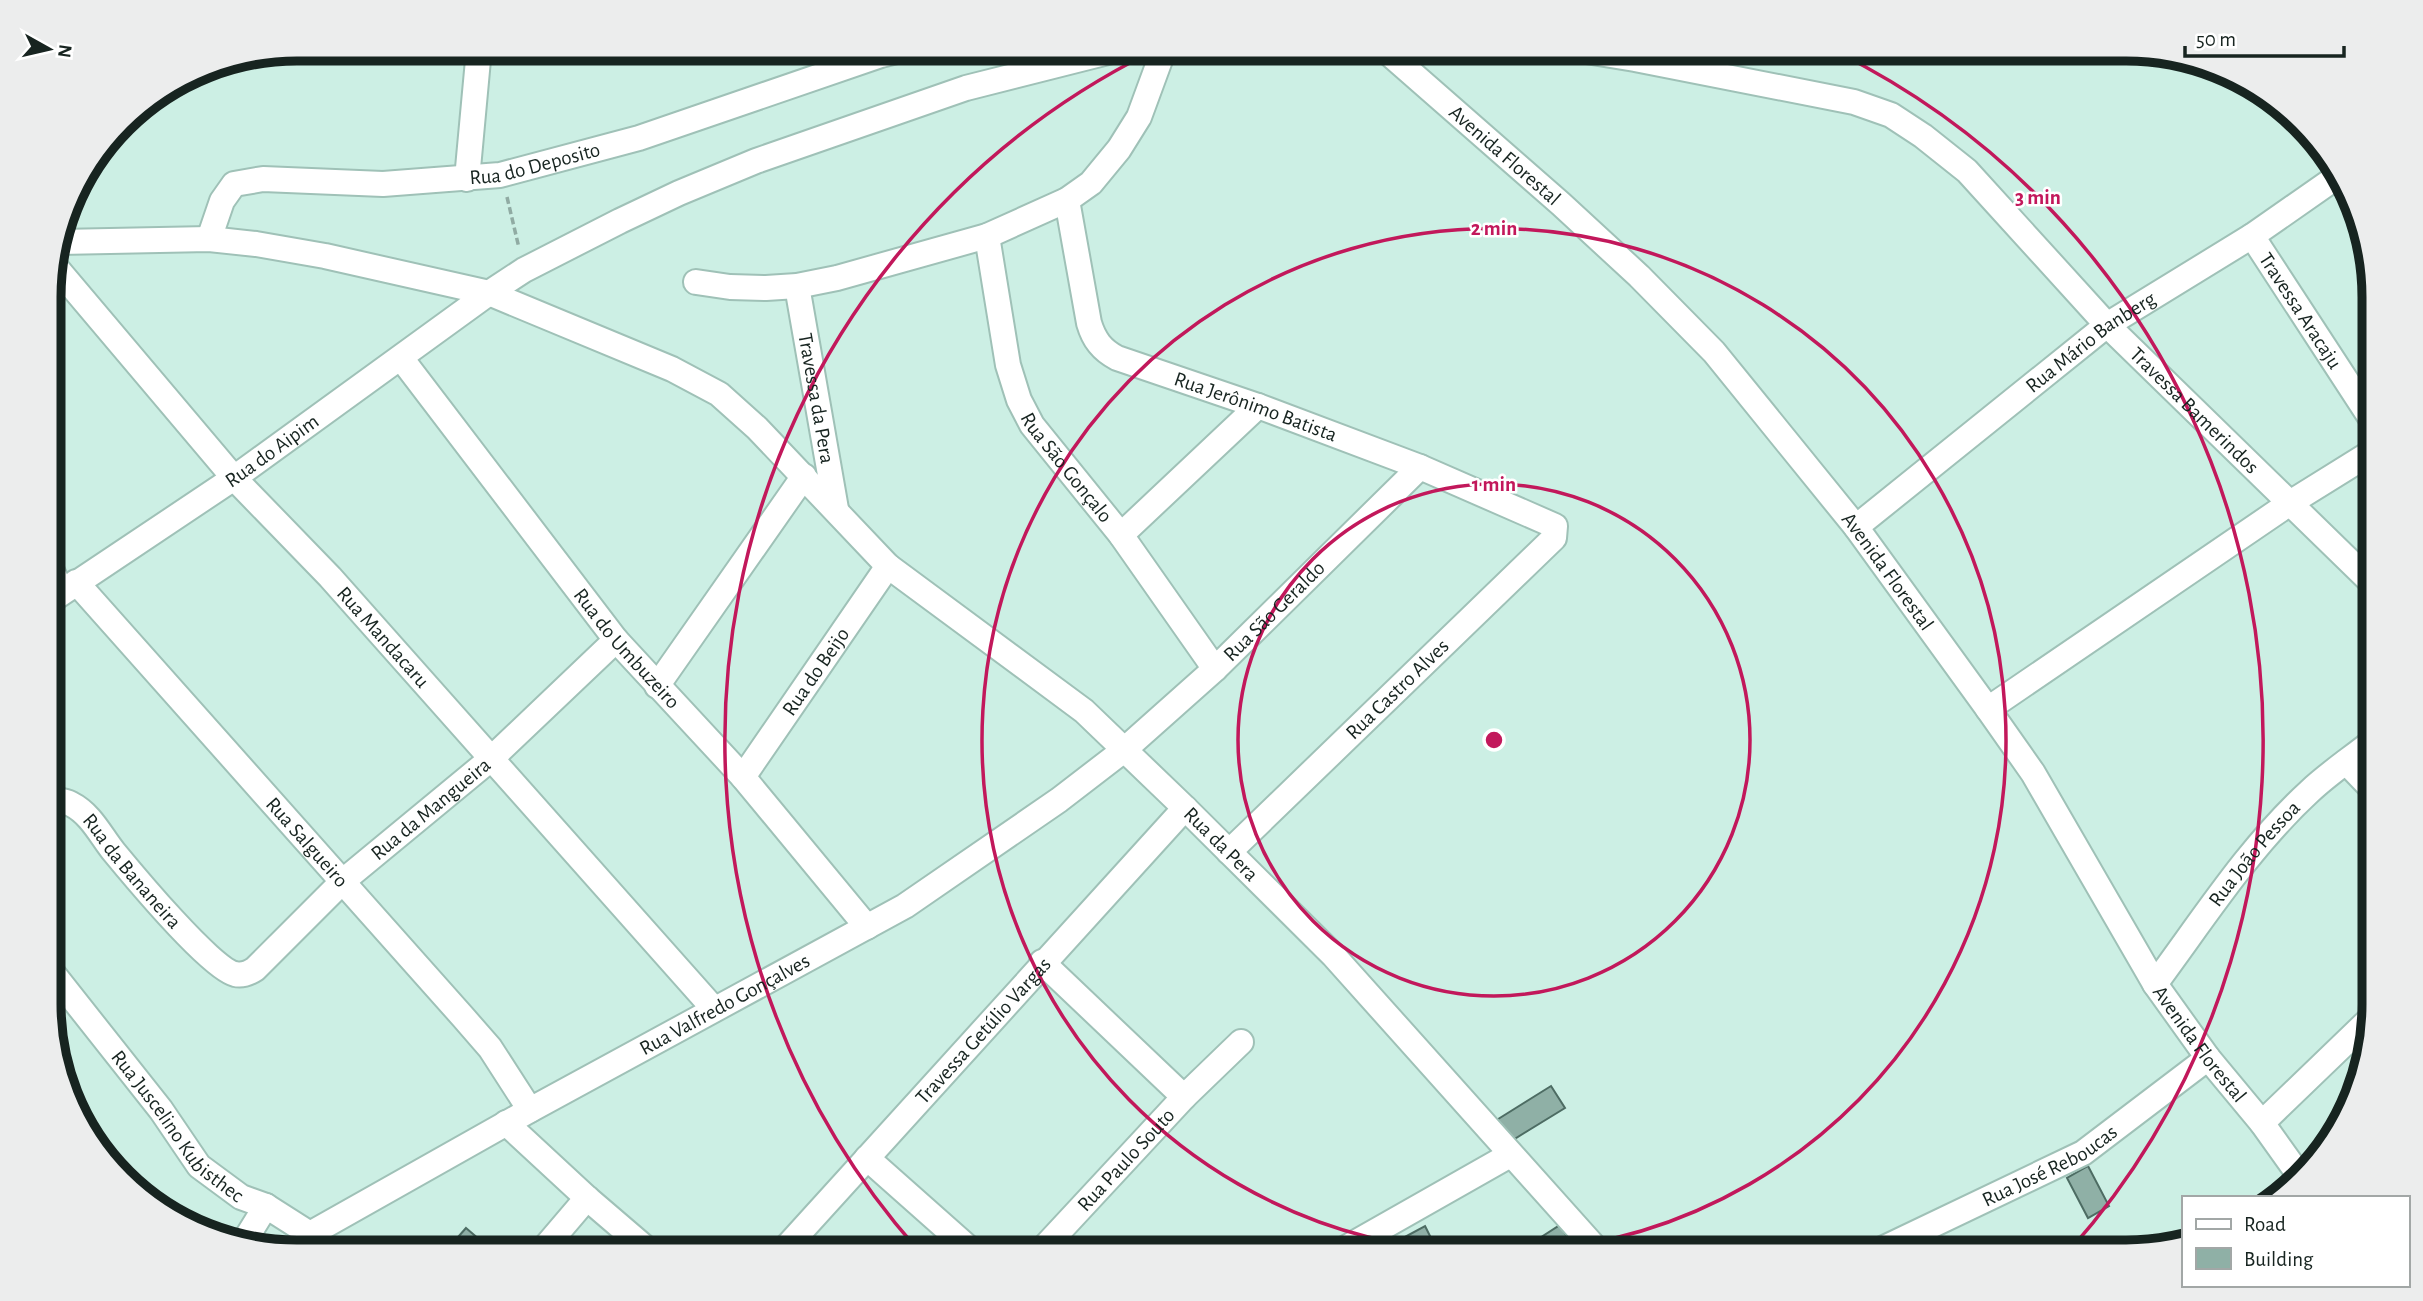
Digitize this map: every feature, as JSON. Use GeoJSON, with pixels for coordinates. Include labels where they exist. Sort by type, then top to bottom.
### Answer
{"type":"FeatureCollection","features":[{"type":"Feature","properties":{"kind":"street"},"geometry":{"type":"LineString","coordinates":[[467,179],[478,61]]}},
{"type":"Feature","properties":{"kind":"street","name":"Rua do Deposito"},"geometry":{"type":"LineString","coordinates":[[209,239],[222,201],[234,184],[263,179],[383,184],[500,175],[639,138],[858,61]]}},
{"type":"Feature","properties":{"kind":"street","name":"Rua do Aipim"},"geometry":{"type":"LineString","coordinates":[[63,592],[234,478],[524,270],[679,192],[756,161],[966,88],[1073,61]]}},
{"type":"Feature","properties":{"kind":"street"},"geometry":{"type":"LineString","coordinates":[[696,282],[730,287],[797,286],[837,278],[987,236],[1067,200],[1091,183],[1119,149],[1139,117],[1160,61]]}},
{"type":"Feature","properties":{"kind":"street","name":"Avenida Florestal"},"geometry":{"type":"LineString","coordinates":[[1398,61],[1561,204],[1639,276],[1714,352],[1856,527],[2033,774],[2155,984],[2208,1058],[2262,1123],[2294,1168]]}},
{"type":"Feature","properties":{"kind":"street","name":"Travessa Bamerindos"},"geometry":{"type":"LineString","coordinates":[[1649,61],[1854,102],[1891,115],[1923,136],[1967,172],[2107,325],[2362,573]]}},
{"type":"Feature","properties":{"kind":"street","name":"Rua Mário Banberg"},"geometry":{"type":"LineString","coordinates":[[1856,527],[2107,325],[2252,236],[2330,181]]}},
{"type":"Feature","properties":{"kind":"street","name":"Rua Jerônimo Batista"},"geometry":{"type":"LineString","coordinates":[[1067,200],[1089,323],[1093,336],[1106,352],[1420,467],[1552,524]]}},
{"type":"Feature","properties":{"kind":"street","name":"Rua São Gonçalo"},"geometry":{"type":"LineString","coordinates":[[987,236],[1008,365],[1019,400],[1032,425],[1121,535],[1215,669]]}},
{"type":"Feature","properties":{"kind":"street","name":"Travessa Aracaju"},"geometry":{"type":"LineString","coordinates":[[2252,236],[2362,405]]}},
{"type":"Feature","properties":{"kind":"street","name":"Rua da Pera"},"geometry":{"type":"LineString","coordinates":[[68,243],[209,239],[324,256],[489,293],[694,379],[719,394],[757,428],[888,566],[1084,711],[1185,807],[1333,956],[1588,1239]]}},
{"type":"Feature","properties":{"kind":"street","name":"Rua Mandacaru"},"geometry":{"type":"LineString","coordinates":[[63,275],[234,478],[330,577],[715,1009]]}},
{"type":"Feature","properties":{"kind":"street","name":"Travessa da Pera"},"geometry":{"type":"LineString","coordinates":[[797,286],[836,511]]}},
{"type":"Feature","properties":{"kind":"street","name":"Rua do Umbuzeiro"},"geometry":{"type":"LineString","coordinates":[[401,358],[616,640],[743,777],[867,927]]}},
{"type":"Feature","properties":{"kind":"street"},"geometry":{"type":"LineString","coordinates":[[1121,535],[1258,406]]}},
{"type":"Feature","properties":{"kind":"street"},"geometry":{"type":"LineString","coordinates":[[1988,709],[2290,503],[2362,458]]}},
{"type":"Feature","properties":{"kind":"street","name":"Rua São Geraldo"},"geometry":{"type":"LineString","coordinates":[[1124,750],[1215,669],[1420,467]]}},
{"type":"Feature","properties":{"kind":"street"},"geometry":{"type":"LineString","coordinates":[[657,686],[804,476]]}},
{"type":"Feature","properties":{"kind":"street","name":"Rua Castro Alves"},"geometry":{"type":"LineString","coordinates":[[1229,852],[1554,538],[1556,529],[1552,524]]}},
{"type":"Feature","properties":{"kind":"street","name":"Rua do Beijo"},"geometry":{"type":"LineString","coordinates":[[743,777],[888,566]]}},
{"type":"Feature","properties":{"kind":"street","name":"Rua Salgueiro"},"geometry":{"type":"LineString","coordinates":[[63,592],[343,881],[490,1048],[530,1110]]}},
{"type":"Feature","properties":{"kind":"street","name":"Rua da Mangueira"},"geometry":{"type":"LineString","coordinates":[[207,956],[236,975],[248,973],[259,965],[343,881],[492,758],[616,640]]}},
{"type":"Feature","properties":{"kind":"street","name":"Rua Valfredo Gonçalves"},"geometry":{"type":"LineString","coordinates":[[310,1234],[506,1123],[905,906],[1037,815],[1124,750]]}},
{"type":"Feature","properties":{"kind":"street","name":"Rua João Pessoa"},"geometry":{"type":"LineString","coordinates":[[2155,984],[2242,865],[2311,790],[2362,750]]}},
{"type":"Feature","properties":{"kind":"street"},"geometry":{"type":"LineString","coordinates":[[2346,762],[2362,779]]}},
{"type":"Feature","properties":{"kind":"street","name":"Rua da Bananeira"},"geometry":{"type":"LineString","coordinates":[[61,801],[71,804],[90,820],[207,956]]}},
{"type":"Feature","properties":{"kind":"street","name":"Travessa Getúlio Vargas"},"geometry":{"type":"LineString","coordinates":[[793,1240],[1185,807]]}},
{"type":"Feature","properties":{"kind":"street","name":"Rua Paulo Souto"},"geometry":{"type":"LineString","coordinates":[[1042,962],[1184,1097]]}},
{"type":"Feature","properties":{"kind":"street","name":"Rua Juscelino Kubisthec"},"geometry":{"type":"LineString","coordinates":[[61,984],[161,1110],[199,1166],[241,1197],[267,1206],[316,1240]]}},
{"type":"Feature","properties":{"kind":"street"},"geometry":{"type":"LineString","coordinates":[[2262,1123],[2360,1028]]}},
{"type":"Feature","properties":{"kind":"street","name":"Rua Paulo Souto"},"geometry":{"type":"LineString","coordinates":[[1052,1240],[1184,1097],[1241,1042]]}},
{"type":"Feature","properties":{"kind":"street","name":"Rua José Reboucas"},"geometry":{"type":"LineString","coordinates":[[1903,1239],[2083,1153],[2208,1058]]}},
{"type":"Feature","properties":{"kind":"street"},"geometry":{"type":"LineString","coordinates":[[506,1123],[636,1240]]}},
{"type":"Feature","properties":{"kind":"street"},"geometry":{"type":"LineString","coordinates":[[1361,1239],[1510,1154]]}},
{"type":"Feature","properties":{"kind":"street"},"geometry":{"type":"LineString","coordinates":[[867,1158],[959,1240]]}},
{"type":"Feature","properties":{"kind":"street"},"geometry":{"type":"LineString","coordinates":[[551,1240],[587,1198]]}},
{"type":"Feature","properties":{"kind":"street"},"geometry":{"type":"LineString","coordinates":[[249,1235],[267,1206]]}},
{"type":"Feature","properties":{"kind":"path"},"geometry":{"type":"LineString","coordinates":[[500,175],[524,270]]}},
{"type":"Feature","properties":{"kind":"building"},"geometry":{"type":"Polygon","coordinates":[[[1551,1086],[1565,1108],[1508,1143],[1495,1121],[1551,1086]]]}},
{"type":"Feature","properties":{"kind":"building"},"geometry":{"type":"Polygon","coordinates":[[[2088,1166],[2109,1206],[2088,1218],[2067,1178],[2088,1166]]]}},
{"type":"Feature","properties":{"kind":"building"},"geometry":{"type":"Polygon","coordinates":[[[1560,1225],[1568,1239],[1538,1239],[1560,1225]]]}},
{"type":"Feature","properties":{"kind":"building"},"geometry":{"type":"Polygon","coordinates":[[[1425,1226],[1432,1239],[1404,1239],[1425,1226]]]}},
{"type":"Feature","properties":{"kind":"building"},"geometry":{"type":"Polygon","coordinates":[[[466,1228],[480,1240],[455,1240],[466,1228]]]}}]}
